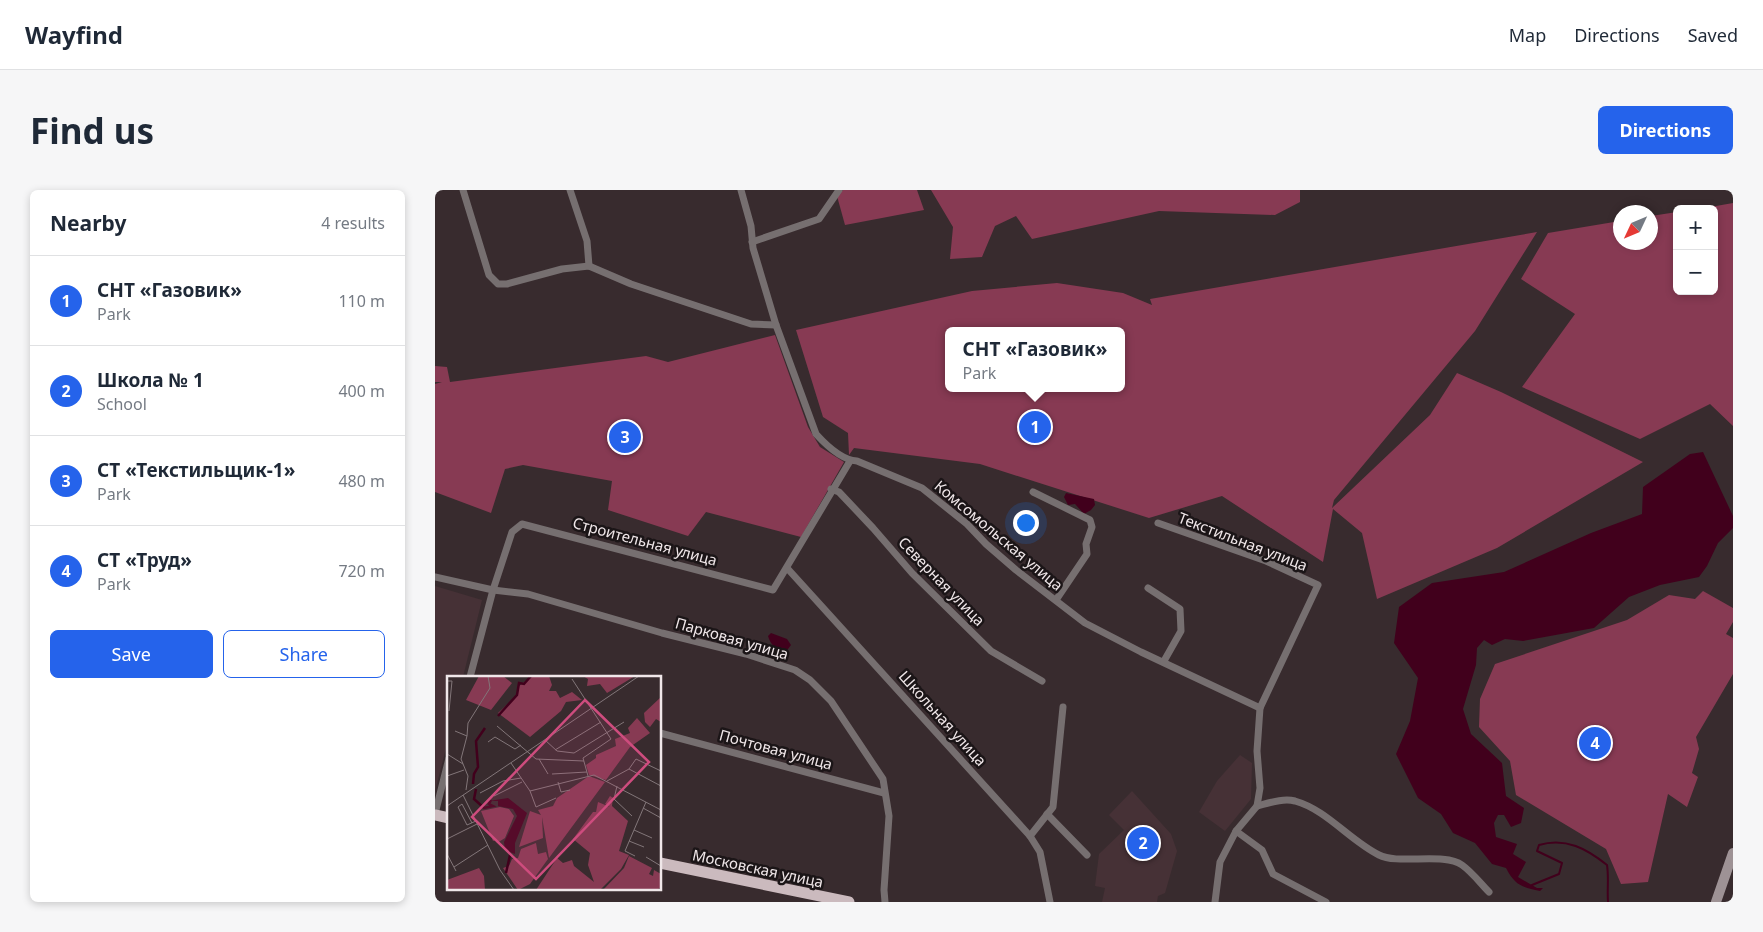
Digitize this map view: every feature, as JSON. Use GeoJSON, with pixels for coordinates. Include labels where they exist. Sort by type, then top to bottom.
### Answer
{"type":"FeatureCollection","features":[{"type":"Feature","properties":{"kind":"highway","name":"Московская улица"},"geometry":{"type":"LineString","coordinates":[[661,863],[849,902]]}},
{"type":"Feature","properties":{"kind":"main road"},"geometry":{"type":"LineString","coordinates":[[1716,902],[1733,855]]}},
{"type":"Feature","properties":{"kind":"street"},"geometry":{"type":"LineString","coordinates":[[463,190],[489,275],[498,284],[507,284],[562,269],[589,266],[631,284],[751,324],[776,325]]}},
{"type":"Feature","properties":{"kind":"street"},"geometry":{"type":"LineString","coordinates":[[570,190],[587,241],[589,266]]}},
{"type":"Feature","properties":{"kind":"street","name":"Комсомольская улица"},"geometry":{"type":"LineString","coordinates":[[741,190],[751,226],[752,242],[776,325],[815,434],[827,446],[849,461],[857,461],[922,488],[967,524],[986,544],[1016,570],[1085,623],[1260,708]]}},
{"type":"Feature","properties":{"kind":"street"},"geometry":{"type":"LineString","coordinates":[[752,242],[819,219],[839,190]]}},
{"type":"Feature","properties":{"kind":"street"},"geometry":{"type":"LineString","coordinates":[[787,568],[831,489],[849,461]]}},
{"type":"Feature","properties":{"kind":"street","name":"Северная улица"},"geometry":{"type":"LineString","coordinates":[[831,489],[839,492],[873,528],[911,574],[991,651],[1042,681]]}},
{"type":"Feature","properties":{"kind":"street"},"geometry":{"type":"LineString","coordinates":[[1033,492],[1090,520],[1092,526],[1086,544],[1087,554],[1056,600]]}},
{"type":"Feature","properties":{"kind":"street","name":"Текстильная улица"},"geometry":{"type":"LineString","coordinates":[[1158,523],[1266,561],[1318,585],[1260,708]]}},
{"type":"Feature","properties":{"kind":"street","name":"Строительная улица"},"geometry":{"type":"LineString","coordinates":[[493,590],[512,532],[522,524],[773,590],[787,568]]}},
{"type":"Feature","properties":{"kind":"street","name":"Школьная улица"},"geometry":{"type":"LineString","coordinates":[[787,568],[1030,836],[1040,852],[1050,902]]}},
{"type":"Feature","properties":{"kind":"street","name":"Парковая улица"},"geometry":{"type":"LineString","coordinates":[[435,577],[493,590],[528,594],[795,670],[810,680],[831,701],[883,779],[889,816],[884,890],[885,902]]}},
{"type":"Feature","properties":{"kind":"street"},"geometry":{"type":"LineString","coordinates":[[1148,588],[1180,609],[1181,631],[1164,662]]}},
{"type":"Feature","properties":{"kind":"street"},"geometry":{"type":"LineString","coordinates":[[470,676],[493,590]]}},
{"type":"Feature","properties":{"kind":"street"},"geometry":{"type":"LineString","coordinates":[[1030,836],[1053,807],[1063,707]]}},
{"type":"Feature","properties":{"kind":"street"},"geometry":{"type":"LineString","coordinates":[[1215,902],[1220,862],[1236,831],[1257,806],[1260,788],[1257,751],[1260,708]]}},
{"type":"Feature","properties":{"kind":"street","name":"Почтовая улица"},"geometry":{"type":"LineString","coordinates":[[661,733],[884,793]]}},
{"type":"Feature","properties":{"kind":"street"},"geometry":{"type":"LineString","coordinates":[[435,814],[447,766]]}},
{"type":"Feature","properties":{"kind":"street"},"geometry":{"type":"LineString","coordinates":[[1257,806],[1275,801],[1294,800],[1320,813],[1341,831],[1381,856],[1436,859],[1461,864],[1489,892]]}},
{"type":"Feature","properties":{"kind":"street"},"geometry":{"type":"LineString","coordinates":[[1047,814],[1087,855]]}},
{"type":"Feature","properties":{"kind":"street"},"geometry":{"type":"LineString","coordinates":[[1236,831],[1262,850],[1273,874],[1326,902]]}},
{"type":"Feature","properties":{"kind":"shaded area"},"geometry":{"type":"Polygon","coordinates":[[[843,190],[917,190],[924,210],[845,225],[837,196],[843,190]]]}},
{"type":"Feature","properties":{"kind":"shaded area"},"geometry":{"type":"Polygon","coordinates":[[[931,190],[1300,190],[1300,202],[1275,215],[1159,211],[1032,239],[1016,216],[995,226],[982,257],[950,259],[953,227],[931,190]]]}},
{"type":"Feature","properties":{"kind":"shaded area"},"geometry":{"type":"Polygon","coordinates":[[[1733,203],[1733,426],[1710,404],[1640,439],[1522,387],[1575,314],[1521,279],[1548,233],[1613,222],[1613,250],[1658,250],[1658,215],[1673,213],[1673,295],[1718,295],[1718,206],[1733,203]]]}},
{"type":"Feature","properties":{"kind":"shaded area"},"geometry":{"type":"Polygon","coordinates":[[[1537,232],[1475,331],[1334,500],[1332,508],[1430,415],[1457,373],[1501,392],[1643,462],[1497,548],[1377,599],[1362,533],[1333,509],[1323,562],[1222,496],[1149,518],[980,464],[854,448],[849,455],[848,433],[823,417],[796,330],[972,291],[1057,283],[1123,293],[1152,305],[1150,299],[1537,232]]]}},
{"type":"Feature","properties":{"kind":"shaded area"},"geometry":{"type":"Polygon","coordinates":[[[775,335],[808,427],[820,447],[844,462],[801,537],[706,512],[688,536],[608,510],[612,481],[523,465],[505,469],[491,513],[435,492],[435,384],[442,382],[435,382],[435,366],[447,367],[450,382],[646,356],[668,362],[775,335]]]}},
{"type":"Feature","properties":{"kind":"shaded area"},"geometry":{"type":"Polygon","coordinates":[[[1703,452],[1733,516],[1733,528],[1718,543],[1707,566],[1699,577],[1660,585],[1629,597],[1594,628],[1523,641],[1505,639],[1492,645],[1484,640],[1477,648],[1476,665],[1463,709],[1471,734],[1502,763],[1506,796],[1524,808],[1521,823],[1511,827],[1504,815],[1498,815],[1494,823],[1496,837],[1517,844],[1513,854],[1526,862],[1518,877],[1537,888],[1543,888],[1540,891],[1523,886],[1512,878],[1506,868],[1492,864],[1475,843],[1453,833],[1441,814],[1418,798],[1396,754],[1410,721],[1418,678],[1394,643],[1399,607],[1432,583],[1504,572],[1591,533],[1642,514],[1643,487],[1690,454],[1703,452]]]}},
{"type":"Feature","properties":{"kind":"shaded area"},"geometry":{"type":"Polygon","coordinates":[[[1066,493],[1094,499],[1095,505],[1084,514],[1075,504],[1068,505],[1064,497],[1066,493]]]}},
{"type":"Feature","properties":{"kind":"shaded area"},"geometry":{"type":"Polygon","coordinates":[[[435,586],[482,600],[463,676],[447,676],[447,745],[435,791],[435,586]]]}},
{"type":"Feature","properties":{"kind":"shaded area"},"geometry":{"type":"Polygon","coordinates":[[[1703,591],[1733,608],[1733,622],[1726,634],[1733,638],[1733,674],[1696,737],[1699,749],[1692,773],[1698,777],[1687,807],[1668,794],[1648,882],[1621,884],[1606,849],[1516,795],[1510,761],[1479,727],[1480,699],[1495,664],[1627,620],[1669,595],[1695,599],[1703,591]]]}},
{"type":"Feature","properties":{"kind":"shaded area"},"geometry":{"type":"Polygon","coordinates":[[[771,633],[787,639],[791,645],[785,653],[772,645],[768,636],[771,633]]]}},
{"type":"Feature","properties":{"kind":"shaded area"},"geometry":{"type":"Polygon","coordinates":[[[1240,755],[1252,763],[1251,799],[1225,831],[1199,812],[1217,781],[1240,755]]]}},
{"type":"Feature","properties":{"kind":"shaded area"},"geometry":{"type":"Polygon","coordinates":[[[1132,791],[1171,834],[1177,851],[1165,893],[1158,896],[1157,902],[1102,902],[1105,888],[1095,886],[1099,854],[1124,830],[1109,815],[1132,791]]]}},
{"type":"Feature","properties":{"kind":"waterway"},"geometry":{"type":"LineString","coordinates":[[1532,885],[1559,874],[1562,863],[1537,851],[1539,845],[1558,842],[1576,846],[1592,854],[1607,865],[1608,902]]}},
{"type":"Feature","properties":{"kind":"place","name":"СНТ «Газовик»"},"geometry":{"type":"Point","coordinates":[1035,427]}},
{"type":"Feature","properties":{"kind":"place","name":"СТ «Текстильщик-1»"},"geometry":{"type":"Point","coordinates":[625,437]}},
{"type":"Feature","properties":{"kind":"place","name":"СТ «Труд»"},"geometry":{"type":"Point","coordinates":[1595,743]}},
{"type":"Feature","properties":{"kind":"place","name":"Школа № 1"},"geometry":{"type":"Point","coordinates":[1143,843]}}]}
